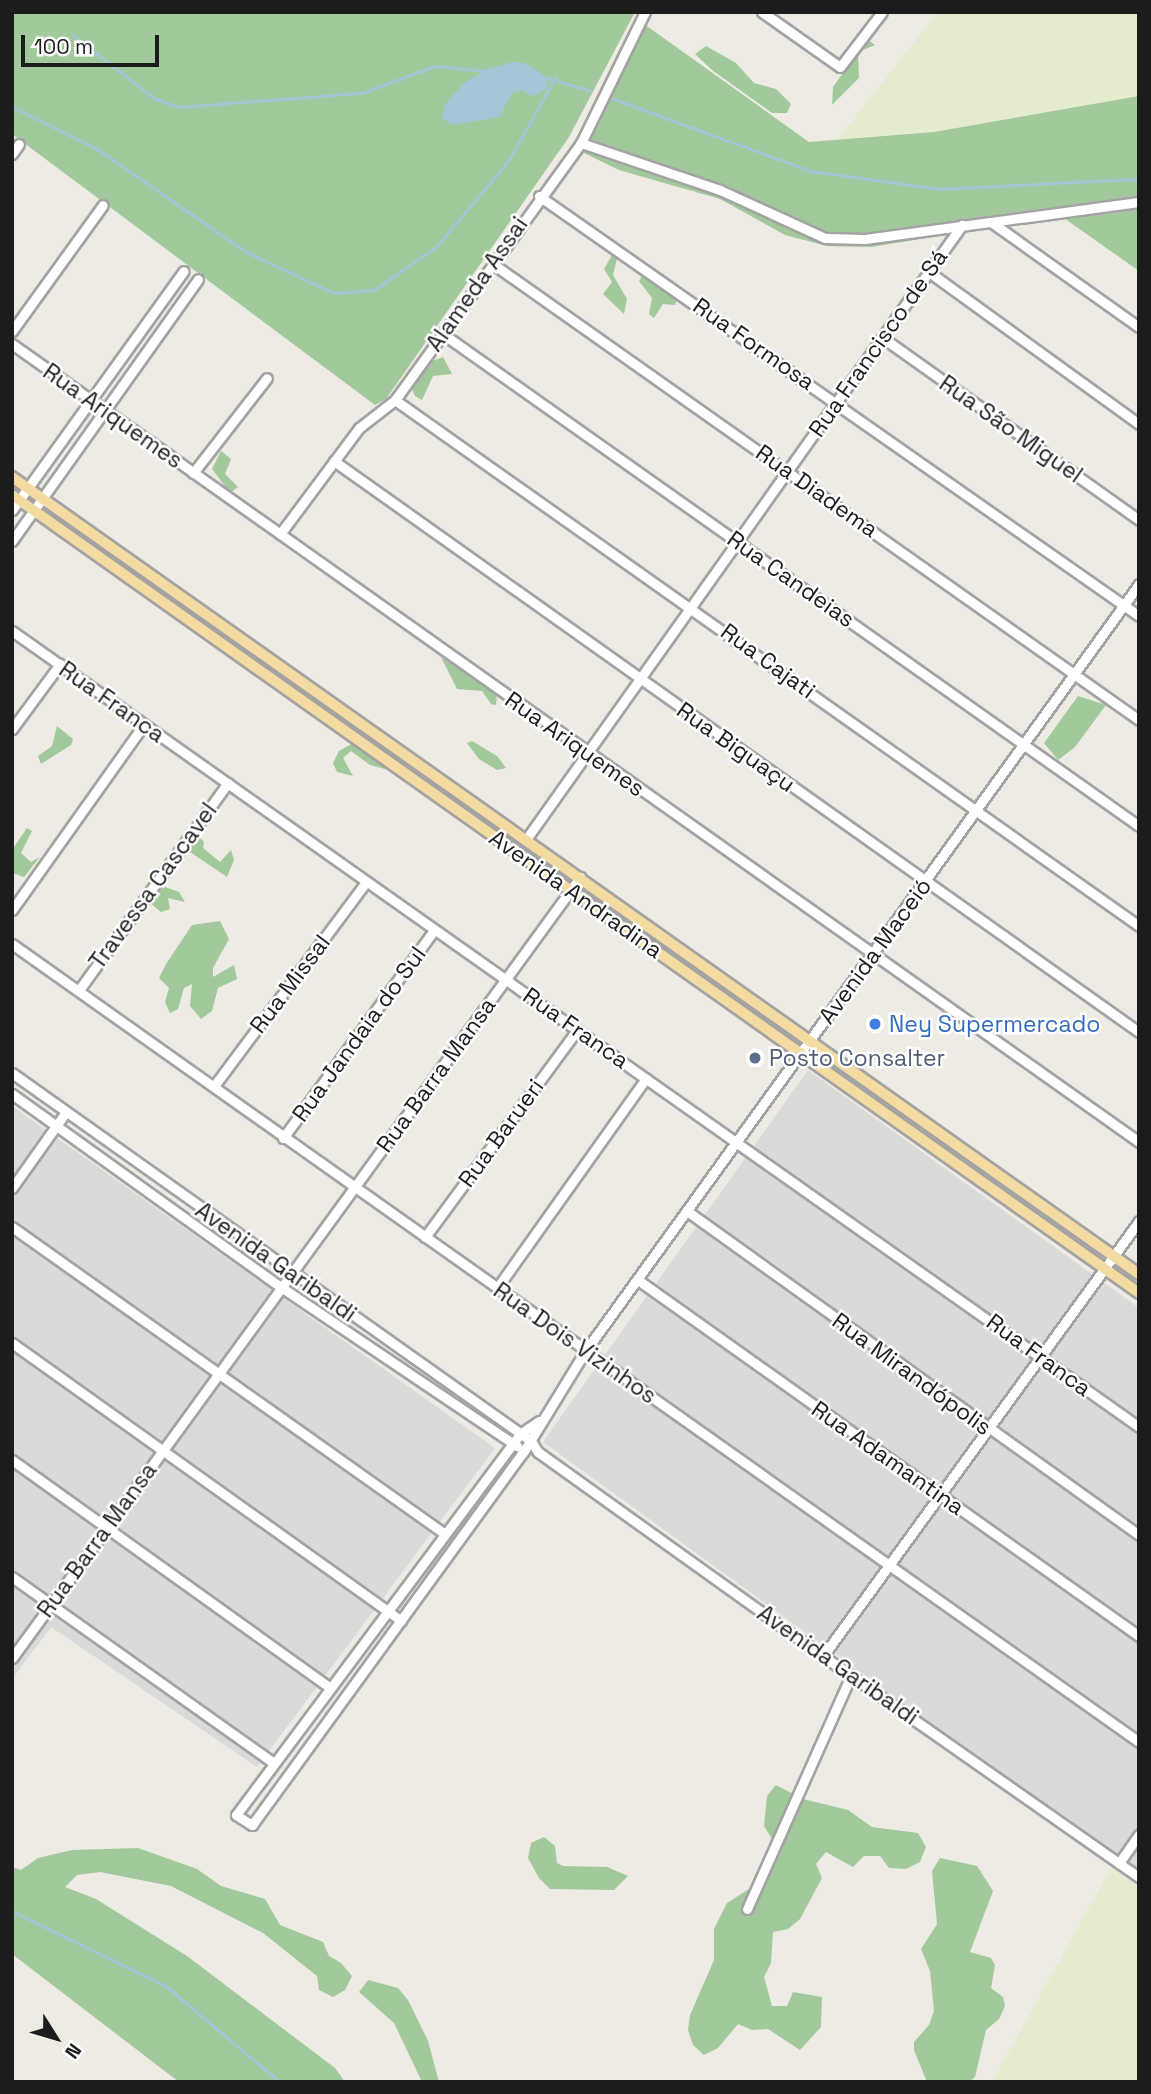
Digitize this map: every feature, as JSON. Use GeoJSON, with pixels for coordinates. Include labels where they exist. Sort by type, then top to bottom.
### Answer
{"type":"FeatureCollection","features":[{"type":"Feature","properties":{"kind":"main road","name":"Avenida Andradina"},"geometry":{"type":"LineString","coordinates":[[12,477],[527,838],[1139,1274]]}},
{"type":"Feature","properties":{"kind":"main road","name":"Avenida Andradina"},"geometry":{"type":"LineString","coordinates":[[16,497],[1139,1293]]}},
{"type":"Feature","properties":{"kind":"street","name":"Alameda Assai"},"geometry":{"type":"LineString","coordinates":[[279,534],[359,428],[395,400],[493,264],[538,196],[580,143],[645,12]]}},
{"type":"Feature","properties":{"kind":"street"},"geometry":{"type":"LineString","coordinates":[[762,12],[840,67],[882,12]]}},
{"type":"Feature","properties":{"kind":"street"},"geometry":{"type":"LineString","coordinates":[[580,143],[720,190],[825,237],[865,239],[1139,202]]}},
{"type":"Feature","properties":{"kind":"street"},"geometry":{"type":"LineString","coordinates":[[12,154],[19,144]]}},
{"type":"Feature","properties":{"kind":"street","name":"Rua Formosa"},"geometry":{"type":"LineString","coordinates":[[538,196],[838,402],[1139,616]]}},
{"type":"Feature","properties":{"kind":"street"},"geometry":{"type":"LineString","coordinates":[[12,331],[103,205]]}},
{"type":"Feature","properties":{"kind":"street"},"geometry":{"type":"LineString","coordinates":[[991,222],[1139,327]]}},
{"type":"Feature","properties":{"kind":"street","name":"Rua Francisco de Sá"},"geometry":{"type":"LineString","coordinates":[[527,838],[962,225]]}},
{"type":"Feature","properties":{"kind":"street","name":"Rua Diadema"},"geometry":{"type":"LineString","coordinates":[[493,264],[1139,720]]}},
{"type":"Feature","properties":{"kind":"street"},"geometry":{"type":"LineString","coordinates":[[12,510],[16,497],[27,488],[92,401],[184,271]]}},
{"type":"Feature","properties":{"kind":"street"},"geometry":{"type":"LineString","coordinates":[[929,272],[1139,424]]}},
{"type":"Feature","properties":{"kind":"street"},"geometry":{"type":"LineString","coordinates":[[12,541],[198,279]]}},
{"type":"Feature","properties":{"kind":"street","name":"Rua Candeias"},"geometry":{"type":"LineString","coordinates":[[443,334],[1139,826]]}},
{"type":"Feature","properties":{"kind":"street","name":"Rua São Miguel"},"geometry":{"type":"LineString","coordinates":[[883,338],[1139,520]]}},
{"type":"Feature","properties":{"kind":"street","name":"Rua Ariquemes"},"geometry":{"type":"LineString","coordinates":[[12,344],[1139,1142]]}},
{"type":"Feature","properties":{"kind":"street"},"geometry":{"type":"LineString","coordinates":[[193,473],[267,378]]}},
{"type":"Feature","properties":{"kind":"street","name":"Rua Cajati"},"geometry":{"type":"LineString","coordinates":[[395,400],[692,607],[1139,926]]}},
{"type":"Feature","properties":{"kind":"street","name":"Rua Biguaçu"},"geometry":{"type":"LineString","coordinates":[[334,461],[1139,1032]]}},
{"type":"Feature","properties":{"kind":"street","name":"Avenida Maceió"},"geometry":{"type":"LineString","coordinates":[[272,1762],[236,1815],[252,1825],[524,1451],[539,1421],[586,1350],[1139,584]]}},
{"type":"Feature","properties":{"kind":"street","name":"Rua Franca"},"geometry":{"type":"LineString","coordinates":[[12,631],[738,1141],[1139,1427]]}},
{"type":"Feature","properties":{"kind":"street"},"geometry":{"type":"LineString","coordinates":[[12,729],[60,664]]}},
{"type":"Feature","properties":{"kind":"street"},"geometry":{"type":"LineString","coordinates":[[331,718],[338,707]]}},
{"type":"Feature","properties":{"kind":"street"},"geometry":{"type":"LineString","coordinates":[[12,910],[144,724]]}},
{"type":"Feature","properties":{"kind":"street","name":"Travessa Cascavel"},"geometry":{"type":"LineString","coordinates":[[79,990],[228,783]]}},
{"type":"Feature","properties":{"kind":"street","name":"Rua Barra Mansa"},"geometry":{"type":"LineString","coordinates":[[12,1658],[580,877]]}},
{"type":"Feature","properties":{"kind":"street","name":"Rua Missal"},"geometry":{"type":"LineString","coordinates":[[214,1086],[366,882]]}},
{"type":"Feature","properties":{"kind":"street","name":"Rua Jandaia do Sul"},"geometry":{"type":"LineString","coordinates":[[283,1138],[435,930]]}},
{"type":"Feature","properties":{"kind":"street","name":"Rua Dois Vizinhos"},"geometry":{"type":"LineString","coordinates":[[12,944],[1139,1742]]}},
{"type":"Feature","properties":{"kind":"street","name":"Rua Barueri"},"geometry":{"type":"LineString","coordinates":[[425,1237],[577,1030]]}},
{"type":"Feature","properties":{"kind":"street","name":"Avenida Garibaldi"},"geometry":{"type":"LineString","coordinates":[[12,1073],[531,1441],[538,1452],[823,1656],[1139,1877]]}},
{"type":"Feature","properties":{"kind":"street"},"geometry":{"type":"LineString","coordinates":[[497,1288],[646,1078]]}},
{"type":"Feature","properties":{"kind":"street","name":"Avenida Garibaldi"},"geometry":{"type":"LineString","coordinates":[[12,1094],[281,1287],[513,1444],[524,1451],[538,1452]]}},
{"type":"Feature","properties":{"kind":"street"},"geometry":{"type":"LineString","coordinates":[[12,1188],[66,1112]]}},
{"type":"Feature","properties":{"kind":"street","name":"Rua Mirandópolis"},"geometry":{"type":"LineString","coordinates":[[687,1212],[1139,1535]]}},
{"type":"Feature","properties":{"kind":"street"},"geometry":{"type":"LineString","coordinates":[[823,1656],[1139,1221]]}},
{"type":"Feature","properties":{"kind":"street"},"geometry":{"type":"LineString","coordinates":[[12,1227],[444,1534]]}},
{"type":"Feature","properties":{"kind":"street","name":"Rua Adamantina"},"geometry":{"type":"LineString","coordinates":[[638,1280],[1139,1636]]}},
{"type":"Feature","properties":{"kind":"street"},"geometry":{"type":"LineString","coordinates":[[12,1343],[401,1620]]}},
{"type":"Feature","properties":{"kind":"street","name":"Avenida Maceió"},"geometry":{"type":"LineString","coordinates":[[520,1434],[539,1421]]}},
{"type":"Feature","properties":{"kind":"street"},"geometry":{"type":"LineString","coordinates":[[12,1577],[272,1762],[520,1434]]}},
{"type":"Feature","properties":{"kind":"street"},"geometry":{"type":"LineString","coordinates":[[12,1460],[328,1686]]}},
{"type":"Feature","properties":{"kind":"street"},"geometry":{"type":"LineString","coordinates":[[747,1909],[851,1675]]}},
{"type":"Feature","properties":{"kind":"street"},"geometry":{"type":"LineString","coordinates":[[1118,1863],[1139,1834]]}},
{"type":"Feature","properties":{"kind":"shaded area"},"geometry":{"type":"Polygon","coordinates":[[[808,1070],[1139,1308],[1139,1874],[543,1442],[808,1070]]]}},
{"type":"Feature","properties":{"kind":"shaded area"},"geometry":{"type":"Polygon","coordinates":[[[12,1106],[495,1448],[257,1767],[51,1627],[12,1679],[12,1106]]]}},
{"type":"Feature","properties":{"kind":"green space"},"geometry":{"type":"Polygon","coordinates":[[[12,12],[635,12],[569,137],[386,399],[375,405],[12,134],[12,12]]]}},
{"type":"Feature","properties":{"kind":"green space"},"geometry":{"type":"Polygon","coordinates":[[[938,12],[1139,12],[1139,96],[934,132],[837,140],[938,12]]]}},
{"type":"Feature","properties":{"kind":"green space"},"geometry":{"type":"Polygon","coordinates":[[[644,24],[809,142],[934,132],[1139,96],[1139,271],[1061,216],[871,247],[827,246],[785,235],[720,199],[619,170],[584,153],[644,24]]]}},
{"type":"Feature","properties":{"kind":"green space"},"geometry":{"type":"Polygon","coordinates":[[[867,39],[875,45],[858,52],[859,78],[832,105],[833,87],[867,39]]]}},
{"type":"Feature","properties":{"kind":"green space"},"geometry":{"type":"Polygon","coordinates":[[[706,46],[736,63],[754,83],[776,89],[791,104],[787,113],[772,113],[712,70],[695,54],[706,46]]]}},
{"type":"Feature","properties":{"kind":"green space"},"geometry":{"type":"Polygon","coordinates":[[[612,255],[617,259],[613,275],[627,299],[624,314],[603,294],[612,282],[604,269],[612,255]]]}},
{"type":"Feature","properties":{"kind":"green space"},"geometry":{"type":"Polygon","coordinates":[[[643,274],[677,299],[675,305],[663,304],[654,318],[649,314],[652,298],[639,281],[643,274]]]}},
{"type":"Feature","properties":{"kind":"green space"},"geometry":{"type":"Polygon","coordinates":[[[443,357],[452,374],[433,376],[422,400],[415,396],[411,387],[418,375],[429,362],[443,357]]]}},
{"type":"Feature","properties":{"kind":"green space"},"geometry":{"type":"Polygon","coordinates":[[[221,451],[231,459],[225,474],[238,487],[230,493],[212,469],[221,451]]]}},
{"type":"Feature","properties":{"kind":"green space"},"geometry":{"type":"Polygon","coordinates":[[[441,657],[497,693],[496,705],[491,704],[482,691],[457,689],[441,657]]]}},
{"type":"Feature","properties":{"kind":"green space"},"geometry":{"type":"Polygon","coordinates":[[[1078,696],[1106,705],[1075,747],[1058,760],[1044,743],[1078,696]]]}},
{"type":"Feature","properties":{"kind":"green space"},"geometry":{"type":"Polygon","coordinates":[[[57,726],[73,739],[71,745],[41,764],[38,756],[52,746],[57,726]]]}},
{"type":"Feature","properties":{"kind":"green space"},"geometry":{"type":"Polygon","coordinates":[[[472,741],[497,756],[506,768],[497,770],[479,759],[467,743],[472,741]]]}},
{"type":"Feature","properties":{"kind":"green space"},"geometry":{"type":"Polygon","coordinates":[[[353,743],[390,765],[392,771],[370,765],[351,751],[343,758],[353,776],[337,772],[333,763],[339,751],[353,743]]]}},
{"type":"Feature","properties":{"kind":"green space"},"geometry":{"type":"Polygon","coordinates":[[[27,828],[32,831],[21,853],[31,862],[40,857],[24,877],[12,873],[12,850],[27,828]]]}},
{"type":"Feature","properties":{"kind":"green space"},"geometry":{"type":"Polygon","coordinates":[[[198,835],[204,842],[203,848],[220,862],[231,850],[234,860],[227,877],[190,852],[191,839],[198,835]]]}},
{"type":"Feature","properties":{"kind":"green space"},"geometry":{"type":"Polygon","coordinates":[[[165,887],[179,892],[185,902],[168,898],[170,909],[161,912],[149,902],[151,895],[165,887]]]}},
{"type":"Feature","properties":{"kind":"green space"},"geometry":{"type":"Polygon","coordinates":[[[220,921],[229,939],[213,968],[213,977],[234,965],[237,979],[218,988],[212,1011],[201,1019],[190,1006],[192,984],[184,988],[178,1009],[170,1013],[165,1002],[169,988],[159,978],[166,964],[192,925],[220,921]]]}},
{"type":"Feature","properties":{"kind":"green space"},"geometry":{"type":"Polygon","coordinates":[[[776,1785],[803,1799],[848,1810],[872,1827],[918,1833],[926,1847],[920,1862],[906,1869],[889,1868],[880,1856],[864,1856],[853,1867],[826,1852],[816,1864],[822,1878],[800,1919],[788,1929],[773,1932],[771,1963],[764,1977],[772,2006],[787,2006],[793,1992],[822,1997],[821,2027],[800,2050],[768,2029],[752,2030],[738,2024],[718,2048],[704,2055],[693,2045],[688,2030],[690,2015],[714,1960],[714,1929],[727,1903],[749,1889],[772,1839],[764,1826],[767,1796],[776,1785]]]}},
{"type":"Feature","properties":{"kind":"green space"},"geometry":{"type":"Polygon","coordinates":[[[544,1837],[555,1846],[557,1863],[563,1866],[607,1867],[628,1876],[614,1890],[550,1889],[539,1878],[528,1858],[531,1843],[544,1837]]]}},
{"type":"Feature","properties":{"kind":"green space"},"geometry":{"type":"Polygon","coordinates":[[[138,1848],[197,1869],[221,1886],[265,1899],[280,1925],[323,1942],[329,1956],[341,1963],[352,1976],[345,1990],[333,1997],[319,1990],[317,1976],[263,1933],[171,1886],[100,1872],[77,1875],[65,1887],[96,1899],[187,1956],[335,2068],[345,2082],[179,2082],[12,1954],[12,1867],[21,1870],[38,1858],[72,1850],[138,1848]]]}},
{"type":"Feature","properties":{"kind":"green space"},"geometry":{"type":"Polygon","coordinates":[[[940,1858],[977,1866],[993,1891],[970,1952],[991,1958],[995,1965],[991,1988],[1003,1997],[1005,2006],[999,2019],[986,2030],[975,2077],[969,2082],[927,2082],[914,2050],[914,2042],[929,2025],[934,2011],[930,1971],[921,1949],[937,1924],[932,1871],[940,1858]]]}},
{"type":"Feature","properties":{"kind":"green space"},"geometry":{"type":"Polygon","coordinates":[[[1111,1868],[1139,1888],[1139,2082],[992,2082],[1111,1868]]]}},
{"type":"Feature","properties":{"kind":"green space"},"geometry":{"type":"Polygon","coordinates":[[[368,1980],[398,1988],[408,2000],[428,2041],[439,2082],[422,2082],[394,2023],[359,1992],[368,1980]]]}},
{"type":"Feature","properties":{"kind":"water"},"geometry":{"type":"Polygon","coordinates":[[[513,62],[525,63],[547,77],[547,89],[532,96],[522,90],[511,94],[500,117],[453,125],[442,118],[445,104],[464,83],[487,69],[513,62]]]}},
{"type":"Feature","properties":{"kind":"waterway"},"geometry":{"type":"LineString","coordinates":[[73,35],[154,98],[179,107],[362,93],[435,66],[486,71]]}},
{"type":"Feature","properties":{"kind":"waterway"},"geometry":{"type":"LineString","coordinates":[[544,77],[591,91]]}},
{"type":"Feature","properties":{"kind":"waterway"},"geometry":{"type":"LineString","coordinates":[[13,107],[99,150],[248,253],[334,293],[374,290],[437,246],[509,160],[555,78]]}},
{"type":"Feature","properties":{"kind":"waterway"},"geometry":{"type":"LineString","coordinates":[[606,96],[811,171],[939,189],[1139,179]]}},
{"type":"Feature","properties":{"kind":"waterway"},"geometry":{"type":"LineString","coordinates":[[12,1911],[166,1986],[280,2082]]}},
{"type":"Feature","properties":{"kind":"place","name":"Ney Supermercado"},"geometry":{"type":"Point","coordinates":[875,1024]}},
{"type":"Feature","properties":{"kind":"place","name":"Posto Consalter"},"geometry":{"type":"Point","coordinates":[755,1058]}}]}
